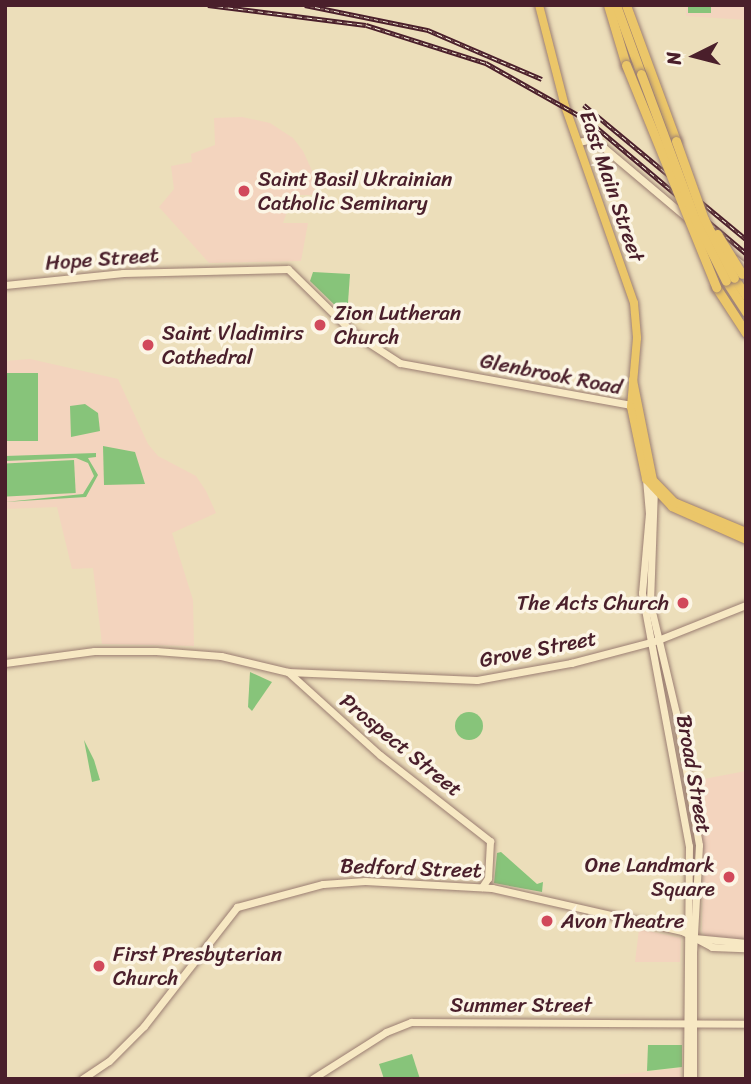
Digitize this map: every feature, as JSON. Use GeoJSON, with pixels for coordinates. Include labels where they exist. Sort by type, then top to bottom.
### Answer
{"type":"FeatureCollection","features":[{"type":"Feature","properties":{"kind":"highway"},"geometry":{"type":"LineString","coordinates":[[608,5],[641,74],[695,219],[739,276],[746,313]]}},
{"type":"Feature","properties":{"kind":"highway"},"geometry":{"type":"LineString","coordinates":[[616,5],[626,65],[716,287],[746,333]]}},
{"type":"Feature","properties":{"kind":"highway"},"geometry":{"type":"LineString","coordinates":[[627,6],[676,141],[746,296]]}},
{"type":"Feature","properties":{"kind":"main road","name":"East Main Street"},"geometry":{"type":"LineString","coordinates":[[539,5],[578,142],[634,303],[634,406],[649,479],[655,493],[672,507],[746,540]]}},
{"type":"Feature","properties":{"kind":"main road"},"geometry":{"type":"LineString","coordinates":[[578,142],[588,140],[603,147],[667,200],[739,276]]}},
{"type":"Feature","properties":{"kind":"main road","name":"Glenbrook Road"},"geometry":{"type":"LineString","coordinates":[[202,270],[288,269],[352,332],[400,363],[634,406]]}},
{"type":"Feature","properties":{"kind":"main road","name":"Hope Street"},"geometry":{"type":"LineString","coordinates":[[5,285],[202,270]]}},
{"type":"Feature","properties":{"kind":"main road"},"geometry":{"type":"LineString","coordinates":[[649,479],[674,502],[746,532]]}},
{"type":"Feature","properties":{"kind":"main road","name":"Broad Street"},"geometry":{"type":"LineString","coordinates":[[649,479],[649,513],[641,584],[654,641],[676,713],[699,845],[692,936],[687,1079]]}},
{"type":"Feature","properties":{"kind":"main road","name":"Broad Street"},"geometry":{"type":"LineString","coordinates":[[654,641],[649,583],[655,493]]}},
{"type":"Feature","properties":{"kind":"main road","name":"Grove Street"},"geometry":{"type":"LineString","coordinates":[[5,663],[86,651],[156,651],[221,656],[288,672],[482,680],[654,641],[746,605]]}},
{"type":"Feature","properties":{"kind":"main road","name":"Prospect Street"},"geometry":{"type":"LineString","coordinates":[[288,672],[380,755],[491,845],[488,878]]}},
{"type":"Feature","properties":{"kind":"main road"},"geometry":{"type":"LineString","coordinates":[[482,887],[488,878]]}},
{"type":"Feature","properties":{"kind":"main road"},"geometry":{"type":"LineString","coordinates":[[488,878],[492,888]]}},
{"type":"Feature","properties":{"kind":"main road","name":"Bedford Street"},"geometry":{"type":"LineString","coordinates":[[82,1079],[112,1059],[144,1026],[237,907],[323,884],[356,881],[492,888],[692,936]]}},
{"type":"Feature","properties":{"kind":"main road"},"geometry":{"type":"LineString","coordinates":[[692,936],[746,943]]}},
{"type":"Feature","properties":{"kind":"main road"},"geometry":{"type":"LineString","coordinates":[[692,936],[712,947],[746,948]]}},
{"type":"Feature","properties":{"kind":"main road","name":"Summer Street"},"geometry":{"type":"LineString","coordinates":[[312,1079],[391,1028],[411,1022],[746,1024]]}},
{"type":"Feature","properties":{"kind":"main road","name":"Broad Street"},"geometry":{"type":"LineString","coordinates":[[689,1023],[693,1079]]}},
{"type":"Feature","properties":{"kind":"shaded area"},"geometry":{"type":"Polygon","coordinates":[[[686,5],[746,5],[746,20],[686,16],[686,5]]]}},
{"type":"Feature","properties":{"kind":"shaded area","name":"Saint Basil Ukrainian Catholic Seminary"},"geometry":{"type":"Polygon","coordinates":[[[242,117],[270,123],[293,138],[303,151],[314,175],[315,195],[293,195],[283,223],[308,223],[301,261],[209,263],[159,207],[174,189],[171,166],[192,162],[191,154],[215,145],[214,118],[242,117]]]}},
{"type":"Feature","properties":{"kind":"shaded area"},"geometry":{"type":"Polygon","coordinates":[[[30,359],[118,379],[148,444],[158,456],[196,476],[206,491],[216,513],[172,533],[193,600],[194,646],[102,644],[93,568],[72,569],[57,507],[5,509],[5,361],[30,359]]]}},
{"type":"Feature","properties":{"kind":"shaded area"},"geometry":{"type":"Polygon","coordinates":[[[746,771],[746,940],[706,936],[702,932],[703,856],[693,781],[746,771]]]}},
{"type":"Feature","properties":{"kind":"shaded area"},"geometry":{"type":"Polygon","coordinates":[[[639,929],[681,938],[680,962],[635,962],[639,929]]]}},
{"type":"Feature","properties":{"kind":"shaded area"},"geometry":{"type":"Polygon","coordinates":[[[680,1068],[681,1079],[591,1079],[598,1077],[680,1068]]]}},
{"type":"Feature","properties":{"kind":"green space"},"geometry":{"type":"Polygon","coordinates":[[[688,5],[711,5],[711,13],[688,13],[688,5]]]}},
{"type":"Feature","properties":{"kind":"green space"},"geometry":{"type":"Polygon","coordinates":[[[313,272],[350,274],[347,317],[310,281],[313,272]]]}},
{"type":"Feature","properties":{"kind":"green space"},"geometry":{"type":"Polygon","coordinates":[[[5,373],[38,373],[38,441],[5,441],[5,373]]]}},
{"type":"Feature","properties":{"kind":"green space"},"geometry":{"type":"Polygon","coordinates":[[[85,404],[98,413],[100,431],[71,437],[70,406],[85,404]]]}},
{"type":"Feature","properties":{"kind":"green space"},"geometry":{"type":"Polygon","coordinates":[[[103,446],[135,452],[145,484],[104,485],[103,446]]]}},
{"type":"Feature","properties":{"kind":"green space"},"geometry":{"type":"Polygon","coordinates":[[[96,453],[96,457],[88,458],[98,475],[86,497],[5,502],[83,494],[94,476],[88,463],[76,458],[5,461],[5,456],[96,453]]]}},
{"type":"Feature","properties":{"kind":"green space"},"geometry":{"type":"Polygon","coordinates":[[[74,460],[76,493],[7,497],[5,464],[74,460]]]}},
{"type":"Feature","properties":{"kind":"green space"},"geometry":{"type":"Polygon","coordinates":[[[250,672],[272,682],[252,711],[248,707],[250,672]]]}},
{"type":"Feature","properties":{"kind":"green space"},"geometry":{"type":"Polygon","coordinates":[[[469,712],[479,716],[483,726],[479,736],[469,740],[459,736],[455,726],[459,716],[469,712]]]}},
{"type":"Feature","properties":{"kind":"green space"},"geometry":{"type":"Polygon","coordinates":[[[84,740],[94,760],[100,780],[92,782],[84,740]]]}},
{"type":"Feature","properties":{"kind":"green space"},"geometry":{"type":"Polygon","coordinates":[[[501,852],[537,884],[543,882],[542,892],[494,883],[497,853],[501,852]]]}},
{"type":"Feature","properties":{"kind":"green space"},"geometry":{"type":"Polygon","coordinates":[[[648,1045],[682,1045],[682,1067],[647,1071],[648,1045]]]}},
{"type":"Feature","properties":{"kind":"green space"},"geometry":{"type":"Polygon","coordinates":[[[412,1054],[420,1079],[384,1079],[379,1064],[412,1054]]]}},
{"type":"Feature","properties":{"kind":"railway"},"geometry":{"type":"LineString","coordinates":[[208,5],[366,25],[486,63],[589,121],[746,253]]}},
{"type":"Feature","properties":{"kind":"railway"},"geometry":{"type":"LineString","coordinates":[[305,5],[428,30],[542,79]]}},
{"type":"Feature","properties":{"kind":"railway"},"geometry":{"type":"LineString","coordinates":[[584,105],[746,239]]}},
{"type":"Feature","properties":{"kind":"place","name":"Saint Basil Ukrainian Catholic Seminary"},"geometry":{"type":"Point","coordinates":[244,191]}},
{"type":"Feature","properties":{"kind":"place","name":"Zion Lutheran Church"},"geometry":{"type":"Point","coordinates":[320,325]}},
{"type":"Feature","properties":{"kind":"place","name":"Saint Vladimirs Cathedral"},"geometry":{"type":"Point","coordinates":[148,345]}},
{"type":"Feature","properties":{"kind":"place","name":"The Acts Church"},"geometry":{"type":"Point","coordinates":[683,603]}},
{"type":"Feature","properties":{"kind":"place","name":"One Landmark Square"},"geometry":{"type":"Point","coordinates":[729,877]}},
{"type":"Feature","properties":{"kind":"place","name":"Avon Theatre"},"geometry":{"type":"Point","coordinates":[547,921]}},
{"type":"Feature","properties":{"kind":"place","name":"First Presbyterian Church"},"geometry":{"type":"Point","coordinates":[99,966]}}]}
